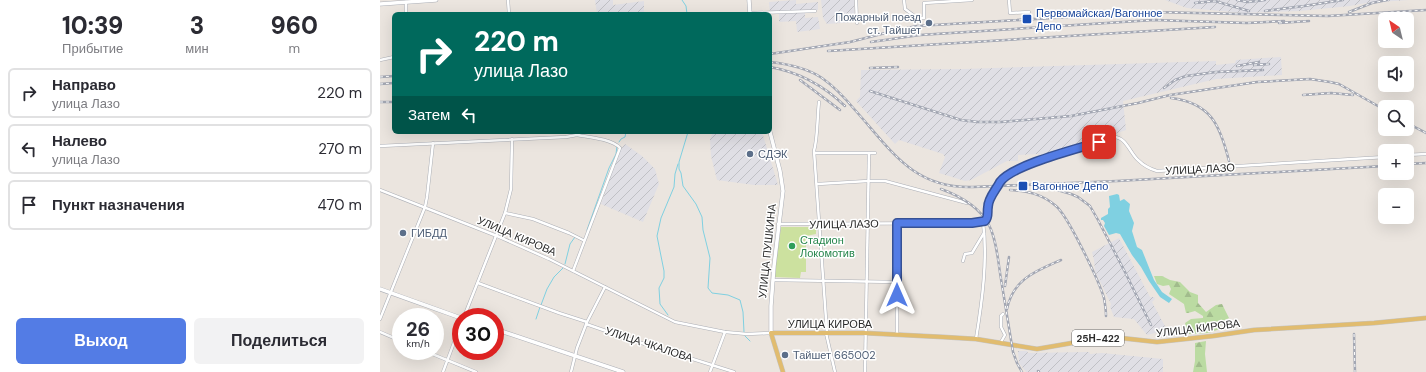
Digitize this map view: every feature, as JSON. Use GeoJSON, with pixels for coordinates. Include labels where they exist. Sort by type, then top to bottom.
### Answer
{"type":"FeatureCollection","features":[{"type":"Feature","properties":{"kind":"main road"},"geometry":{"type":"LineString","coordinates":[[380,4],[436,0]]}},
{"type":"Feature","properties":{"kind":"main road"},"geometry":{"type":"LineString","coordinates":[[749,0],[750,12]]}},
{"type":"Feature","properties":{"kind":"main road","name":"УЛИЦА ПУШКИНА"},"geometry":{"type":"LineString","coordinates":[[770,134],[783,191],[778,224],[771,306],[771,333],[782,372]]}},
{"type":"Feature","properties":{"kind":"main road"},"geometry":{"type":"LineString","coordinates":[[380,289],[452,314]]}},
{"type":"Feature","properties":{"kind":"main road","name":"УЛИЦА КИРОВА"},"geometry":{"type":"LineString","coordinates":[[771,333],[897,334],[976,339],[1036,349],[1101,338],[1121,338],[1162,342],[1254,330],[1374,323],[1426,318]]}},
{"type":"Feature","properties":{"kind":"main road"},"geometry":{"type":"LineString","coordinates":[[504,332],[622,372]]}},
{"type":"Feature","properties":{"kind":"street"},"geometry":{"type":"LineString","coordinates":[[508,0],[509,12]]}},
{"type":"Feature","properties":{"kind":"street"},"geometry":{"type":"LineString","coordinates":[[856,0],[857,23]]}},
{"type":"Feature","properties":{"kind":"street"},"geometry":{"type":"LineString","coordinates":[[904,0],[904,9],[917,18],[924,18],[924,3],[972,0]]}},
{"type":"Feature","properties":{"kind":"street"},"geometry":{"type":"LineString","coordinates":[[1009,0],[1010,13],[1029,12]]}},
{"type":"Feature","properties":{"kind":"street"},"geometry":{"type":"LineString","coordinates":[[406,2],[406,12]]}},
{"type":"Feature","properties":{"kind":"street"},"geometry":{"type":"LineString","coordinates":[[772,13],[815,10]]}},
{"type":"Feature","properties":{"kind":"street"},"geometry":{"type":"LineString","coordinates":[[380,60],[392,57]]}},
{"type":"Feature","properties":{"kind":"street"},"geometry":{"type":"LineString","coordinates":[[819,102],[817,143],[815,153],[826,333],[835,372]]}},
{"type":"Feature","properties":{"kind":"street"},"geometry":{"type":"LineString","coordinates":[[380,146],[566,137],[577,135],[616,144],[620,148],[573,271]]}},
{"type":"Feature","properties":{"kind":"street","name":"УЛИЦА ЛАЗО"},"geometry":{"type":"LineString","coordinates":[[778,224],[972,223],[986,221],[991,196],[1008,175],[1041,161],[1114,137],[1123,140],[1139,162],[1157,171],[1378,157]]}},
{"type":"Feature","properties":{"kind":"street"},"geometry":{"type":"LineString","coordinates":[[466,308],[478,283],[505,213],[511,189],[512,139]]}},
{"type":"Feature","properties":{"kind":"street"},"geometry":{"type":"LineString","coordinates":[[380,319],[425,207],[433,144]]}},
{"type":"Feature","properties":{"kind":"street"},"geometry":{"type":"LineString","coordinates":[[815,153],[874,153]]}},
{"type":"Feature","properties":{"kind":"street"},"geometry":{"type":"LineString","coordinates":[[865,372],[869,153]]}},
{"type":"Feature","properties":{"kind":"street"},"geometry":{"type":"LineString","coordinates":[[1414,155],[1426,154]]}},
{"type":"Feature","properties":{"kind":"street"},"geometry":{"type":"LineString","coordinates":[[818,184],[884,181],[967,203]]}},
{"type":"Feature","properties":{"kind":"street","name":"УЛИЦА КИРОВА"},"geometry":{"type":"LineString","coordinates":[[380,190],[497,236],[549,259],[675,322],[725,332],[747,334],[771,333]]}},
{"type":"Feature","properties":{"kind":"street"},"geometry":{"type":"LineString","coordinates":[[505,213],[533,219],[583,240]]}},
{"type":"Feature","properties":{"kind":"street"},"geometry":{"type":"LineString","coordinates":[[976,339],[984,261],[984,232],[982,222]]}},
{"type":"Feature","properties":{"kind":"street"},"geometry":{"type":"LineString","coordinates":[[897,223],[897,334]]}},
{"type":"Feature","properties":{"kind":"street"},"geometry":{"type":"LineString","coordinates":[[963,261],[966,254],[972,253],[984,232]]}},
{"type":"Feature","properties":{"kind":"street"},"geometry":{"type":"LineString","coordinates":[[773,280],[897,282]]}},
{"type":"Feature","properties":{"kind":"street","name":"УЛИЦА ЧКАЛОВА"},"geometry":{"type":"LineString","coordinates":[[478,283],[632,340],[734,372]]}},
{"type":"Feature","properties":{"kind":"street"},"geometry":{"type":"LineString","coordinates":[[571,372],[586,323],[605,288]]}},
{"type":"Feature","properties":{"kind":"street"},"geometry":{"type":"LineString","coordinates":[[1000,343],[1005,335],[1001,322],[1001,316],[1003,314]]}},
{"type":"Feature","properties":{"kind":"street"},"geometry":{"type":"LineString","coordinates":[[380,332],[392,337]]}},
{"type":"Feature","properties":{"kind":"street"},"geometry":{"type":"LineString","coordinates":[[710,372],[725,332]]}},
{"type":"Feature","properties":{"kind":"street"},"geometry":{"type":"LineString","coordinates":[[443,372],[452,348]]}},
{"type":"Feature","properties":{"kind":"street"},"geometry":{"type":"LineString","coordinates":[[444,360],[476,372]]}},
{"type":"Feature","properties":{"kind":"shaded area"},"geometry":{"type":"Polygon","coordinates":[[[595,0],[613,0],[613,5],[644,1],[644,12],[597,12],[595,0]]]}},
{"type":"Feature","properties":{"kind":"shaded area"},"geometry":{"type":"Polygon","coordinates":[[[796,0],[796,4],[818,2],[818,10],[805,11],[805,18],[818,17],[820,29],[797,32],[796,21],[779,22],[779,14],[772,14],[772,12],[770,12],[769,2],[796,0]]]}},
{"type":"Feature","properties":{"kind":"shaded area"},"geometry":{"type":"Polygon","coordinates":[[[821,0],[854,0],[855,22],[827,24],[823,18],[821,0]]]}},
{"type":"Feature","properties":{"kind":"shaded area"},"geometry":{"type":"Polygon","coordinates":[[[1165,0],[1409,0],[1366,3],[1299,11],[1244,13],[1187,8],[1165,0]]]}},
{"type":"Feature","properties":{"kind":"shaded area"},"geometry":{"type":"Polygon","coordinates":[[[1281,57],[1282,75],[1216,79],[1123,101],[1126,130],[1040,160],[1038,154],[1018,155],[1018,161],[1007,161],[971,180],[965,181],[939,173],[945,157],[943,154],[899,140],[895,144],[856,101],[860,97],[861,70],[964,69],[1216,61],[1216,65],[1235,63],[1236,60],[1281,57]]]}},
{"type":"Feature","properties":{"kind":"shaded area"},"geometry":{"type":"Polygon","coordinates":[[[712,134],[763,134],[778,185],[754,185],[717,180],[711,156],[710,139],[712,134]]]}},
{"type":"Feature","properties":{"kind":"shaded area"},"geometry":{"type":"Polygon","coordinates":[[[625,144],[642,156],[655,169],[659,184],[643,222],[601,204],[620,150],[625,144]]]}},
{"type":"Feature","properties":{"kind":"shaded area"},"geometry":{"type":"Polygon","coordinates":[[[1119,238],[1150,297],[1154,297],[1155,299],[1152,302],[1167,330],[1147,335],[1134,319],[1114,317],[1110,307],[1111,304],[1095,271],[1092,252],[1119,238]]]}},
{"type":"Feature","properties":{"kind":"shaded area"},"geometry":{"type":"Polygon","coordinates":[[[1018,351],[1027,351],[1028,353],[1089,352],[1090,354],[1102,353],[1163,359],[1163,372],[1026,372],[1019,363],[1018,351]]]}},
{"type":"Feature","properties":{"kind":"green space","name":"Стадион Локомотив"},"geometry":{"type":"Polygon","coordinates":[[[781,227],[816,227],[816,234],[806,236],[806,272],[801,272],[800,278],[774,277],[781,227]]]}},
{"type":"Feature","properties":{"kind":"green space"},"geometry":{"type":"Polygon","coordinates":[[[1154,276],[1162,276],[1170,280],[1180,282],[1190,292],[1198,295],[1198,303],[1206,312],[1216,305],[1222,304],[1229,318],[1221,322],[1220,329],[1208,333],[1188,334],[1185,323],[1191,319],[1203,318],[1203,316],[1195,311],[1186,313],[1184,304],[1169,294],[1171,289],[1169,285],[1163,286],[1157,284],[1154,276]]]}},
{"type":"Feature","properties":{"kind":"green space"},"geometry":{"type":"Polygon","coordinates":[[[1206,341],[1205,354],[1207,372],[1193,372],[1195,361],[1195,343],[1206,341]]]}},
{"type":"Feature","properties":{"kind":"water"},"geometry":{"type":"Polygon","coordinates":[[[1119,195],[1120,201],[1124,199],[1130,204],[1129,211],[1134,223],[1132,231],[1137,247],[1142,250],[1154,280],[1162,292],[1172,299],[1169,303],[1160,297],[1120,234],[1116,233],[1109,235],[1104,226],[1105,223],[1101,220],[1101,218],[1108,214],[1108,209],[1110,207],[1109,196],[1119,195]]]}},
{"type":"Feature","properties":{"kind":"waterway"},"geometry":{"type":"LineString","coordinates":[[682,0],[686,6],[687,12]]}},
{"type":"Feature","properties":{"kind":"waterway"},"geometry":{"type":"LineString","coordinates":[[619,142],[625,137],[626,134]]}},
{"type":"Feature","properties":{"kind":"waterway"},"geometry":{"type":"LineString","coordinates":[[687,134],[679,162],[679,169],[683,186],[696,204],[702,217],[703,230],[710,258],[708,288],[712,293],[728,295],[740,300],[743,312],[744,332]]}},
{"type":"Feature","properties":{"kind":"waterway"},"geometry":{"type":"LineString","coordinates":[[587,230],[609,168],[616,154],[617,146]]}},
{"type":"Feature","properties":{"kind":"waterway"},"geometry":{"type":"LineString","coordinates":[[668,315],[660,304],[659,288],[664,278],[664,271],[657,236],[661,218],[674,187],[675,174],[678,164]]}},
{"type":"Feature","properties":{"kind":"waterway"},"geometry":{"type":"LineString","coordinates":[[565,264],[570,244],[575,237]]}},
{"type":"Feature","properties":{"kind":"waterway"},"geometry":{"type":"LineString","coordinates":[[541,305],[547,289],[554,277],[563,268]]}},
{"type":"Feature","properties":{"kind":"waterway"},"geometry":{"type":"LineString","coordinates":[[536,319],[540,307]]}},
{"type":"Feature","properties":{"kind":"waterway"},"geometry":{"type":"LineString","coordinates":[[745,336],[750,341]]}},
{"type":"Feature","properties":{"kind":"railway"},"geometry":{"type":"LineString","coordinates":[[1237,0],[1248,2],[1265,0]]}},
{"type":"Feature","properties":{"kind":"railway"},"geometry":{"type":"LineString","coordinates":[[1265,11],[1343,0]]}},
{"type":"Feature","properties":{"kind":"railway"},"geometry":{"type":"LineString","coordinates":[[1349,12],[1372,3],[1387,0]]}},
{"type":"Feature","properties":{"kind":"railway"},"geometry":{"type":"LineString","coordinates":[[1195,3],[1215,1],[1249,11]]}},
{"type":"Feature","properties":{"kind":"railway"},"geometry":{"type":"LineString","coordinates":[[772,54],[850,42],[917,26],[1153,12],[1328,16],[1426,10]]}},
{"type":"Feature","properties":{"kind":"railway"},"geometry":{"type":"LineString","coordinates":[[871,42],[920,35],[1154,20],[1247,23],[1284,21]]}},
{"type":"Feature","properties":{"kind":"railway"},"geometry":{"type":"LineString","coordinates":[[1279,23],[1309,21]]}},
{"type":"Feature","properties":{"kind":"railway"},"geometry":{"type":"LineString","coordinates":[[828,51],[1215,27]]}},
{"type":"Feature","properties":{"kind":"railway"},"geometry":{"type":"LineString","coordinates":[[772,62],[797,67],[822,78],[844,97],[880,139],[905,164],[919,174],[934,181],[952,186],[973,187],[1117,181],[1378,166]]}},
{"type":"Feature","properties":{"kind":"railway"},"geometry":{"type":"LineString","coordinates":[[1237,66],[1259,62]]}},
{"type":"Feature","properties":{"kind":"railway"},"geometry":{"type":"LineString","coordinates":[[1254,65],[1269,64]]}},
{"type":"Feature","properties":{"kind":"railway"},"geometry":{"type":"LineString","coordinates":[[772,67],[791,72],[820,86],[845,106]]}},
{"type":"Feature","properties":{"kind":"railway"},"geometry":{"type":"LineString","coordinates":[[870,68],[898,67]]}},
{"type":"Feature","properties":{"kind":"railway"},"geometry":{"type":"LineString","coordinates":[[1164,88],[1175,80],[1186,76],[1216,72],[1263,70]]}},
{"type":"Feature","properties":{"kind":"railway"},"geometry":{"type":"LineString","coordinates":[[380,77],[392,76]]}},
{"type":"Feature","properties":{"kind":"railway"},"geometry":{"type":"LineString","coordinates":[[870,91],[961,120],[978,122],[1001,122],[1071,116],[1170,95],[1257,82],[1310,79],[1339,84],[1378,106]]}},
{"type":"Feature","properties":{"kind":"railway"},"geometry":{"type":"LineString","coordinates":[[800,80],[840,110]]}},
{"type":"Feature","properties":{"kind":"railway"},"geometry":{"type":"LineString","coordinates":[[380,84],[392,83]]}},
{"type":"Feature","properties":{"kind":"railway"},"geometry":{"type":"LineString","coordinates":[[1303,95],[1331,93],[1353,95]]}},
{"type":"Feature","properties":{"kind":"railway"},"geometry":{"type":"LineString","coordinates":[[1171,98],[1196,105],[1212,118],[1222,137],[1229,161]]}},
{"type":"Feature","properties":{"kind":"railway"},"geometry":{"type":"LineString","coordinates":[[380,102],[392,102]]}},
{"type":"Feature","properties":{"kind":"railway"},"geometry":{"type":"LineString","coordinates":[[1414,127],[1426,133]]}},
{"type":"Feature","properties":{"kind":"railway"},"geometry":{"type":"LineString","coordinates":[[1414,164],[1426,163]]}},
{"type":"Feature","properties":{"kind":"railway"},"geometry":{"type":"LineString","coordinates":[[1045,188],[1071,194],[1078,197],[1090,206],[1151,325]]}},
{"type":"Feature","properties":{"kind":"railway"},"geometry":{"type":"LineString","coordinates":[[941,189],[968,202],[985,218],[992,231],[997,252],[1013,352],[1022,372]]}},
{"type":"Feature","properties":{"kind":"railway"},"geometry":{"type":"LineString","coordinates":[[1010,190],[1029,192],[1040,196],[1051,202],[1061,212],[1083,249],[1096,278],[1104,298],[1106,316]]}},
{"type":"Feature","properties":{"kind":"railway"},"geometry":{"type":"LineString","coordinates":[[1005,286],[1009,257]]}},
{"type":"Feature","properties":{"kind":"railway"},"geometry":{"type":"LineString","coordinates":[[1007,309],[1014,290],[1020,283],[1035,272],[1061,260]]}},
{"type":"Feature","properties":{"kind":"railway"},"geometry":{"type":"LineString","coordinates":[[1354,334],[1355,372]]}},
{"type":"Feature","properties":{"kind":"place","name":"Первомайская/Вагонное Депо"},"geometry":{"type":"Point","coordinates":[1027,19]}},
{"type":"Feature","properties":{"kind":"place","name":"Пожарный поезд ст. Тайшет"},"geometry":{"type":"Point","coordinates":[929,23]}},
{"type":"Feature","properties":{"kind":"place","name":"СДЭК"},"geometry":{"type":"Point","coordinates":[750,154]}},
{"type":"Feature","properties":{"kind":"place","name":"Вагонное Депо"},"geometry":{"type":"Point","coordinates":[1023,186]}},
{"type":"Feature","properties":{"kind":"place","name":"ГИБДД"},"geometry":{"type":"Point","coordinates":[403,233]}},
{"type":"Feature","properties":{"kind":"place","name":"Стадион Локомотив"},"geometry":{"type":"Point","coordinates":[792,246]}},
{"type":"Feature","properties":{"kind":"place","name":"Тайшет 665002"},"geometry":{"type":"Point","coordinates":[785,355]}},
{"type":"Feature","properties":{"kind":"route"},"geometry":{"type":"LineString","coordinates":[[897,295],[897,223],[972,223],[985,221],[988,217],[988,206],[991,196],[1004,178],[1008,175],[1041,161],[1099,142]]}}]}
